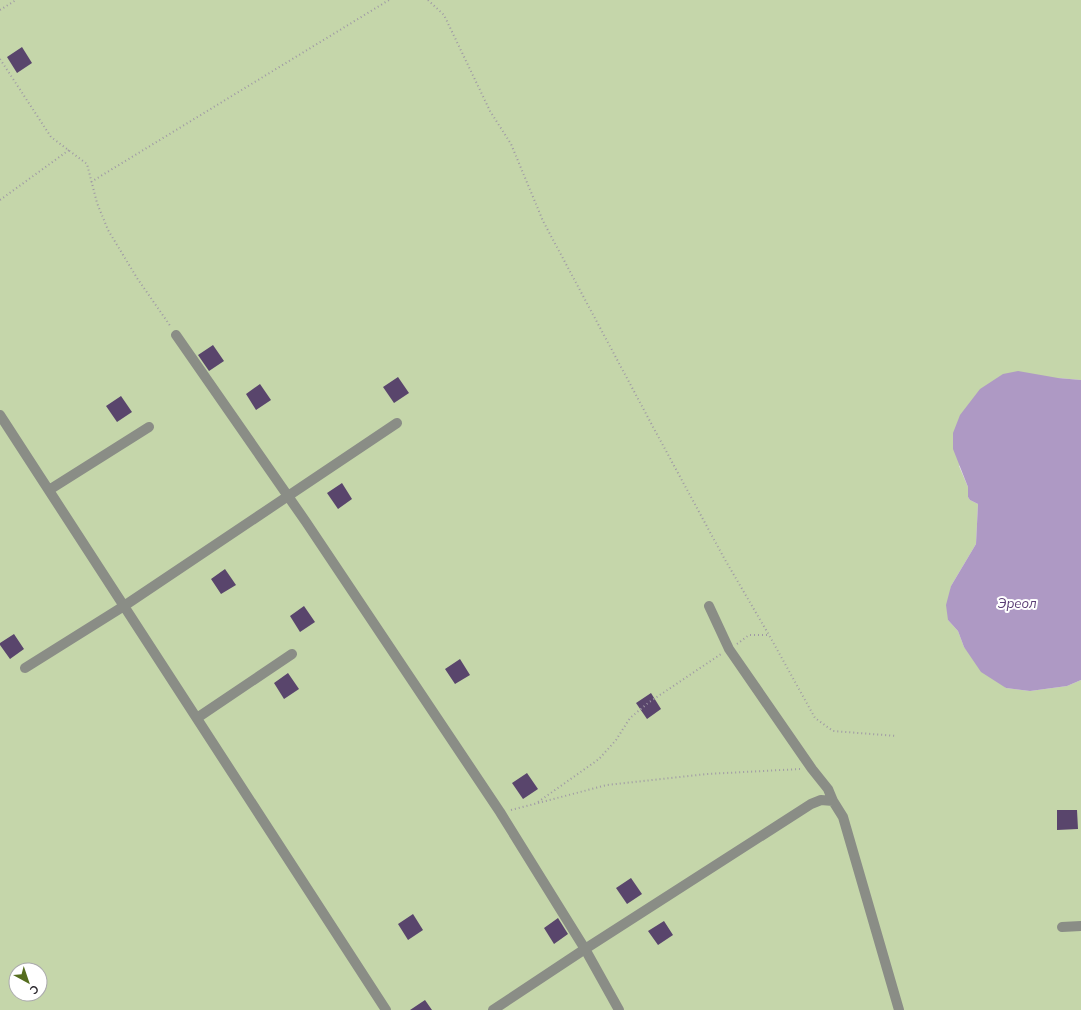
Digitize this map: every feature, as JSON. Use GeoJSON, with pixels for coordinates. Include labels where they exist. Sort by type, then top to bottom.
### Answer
{"type":"FeatureCollection","features":[{"type":"Feature","properties":{"kind":"lane"},"geometry":{"type":"LineString","coordinates":[[176,335],[288,496],[500,812],[584,949],[619,1010]]}},
{"type":"Feature","properties":{"kind":"lane"},"geometry":{"type":"LineString","coordinates":[[0,415],[386,1010]]}},
{"type":"Feature","properties":{"kind":"lane"},"geometry":{"type":"LineString","coordinates":[[25,668],[124,606],[397,423]]}},
{"type":"Feature","properties":{"kind":"lane"},"geometry":{"type":"LineString","coordinates":[[49,490],[149,428]]}},
{"type":"Feature","properties":{"kind":"lane"},"geometry":{"type":"LineString","coordinates":[[709,606],[729,649],[828,789],[833,801],[843,817],[899,1010]]}},
{"type":"Feature","properties":{"kind":"lane"},"geometry":{"type":"LineString","coordinates":[[197,718],[292,654]]}},
{"type":"Feature","properties":{"kind":"lane"},"geometry":{"type":"LineString","coordinates":[[493,1010],[584,949],[811,804],[821,800],[833,801]]}},
{"type":"Feature","properties":{"kind":"lane"},"geometry":{"type":"LineString","coordinates":[[1062,927],[1081,926]]}},
{"type":"Feature","properties":{"kind":"path"},"geometry":{"type":"LineString","coordinates":[[0,10],[16,0]]}},
{"type":"Feature","properties":{"kind":"path"},"geometry":{"type":"LineString","coordinates":[[92,182],[389,0]]}},
{"type":"Feature","properties":{"kind":"path"},"geometry":{"type":"LineString","coordinates":[[428,0],[444,15],[490,111],[511,144],[544,221],[724,558],[815,718],[833,731],[897,736]]}},
{"type":"Feature","properties":{"kind":"path"},"geometry":{"type":"LineString","coordinates":[[0,59],[51,137],[87,164],[97,203],[108,230],[137,278],[176,335]]}},
{"type":"Feature","properties":{"kind":"path"},"geometry":{"type":"LineString","coordinates":[[0,200],[69,150]]}},
{"type":"Feature","properties":{"kind":"path"},"geometry":{"type":"LineString","coordinates":[[538,803],[598,758],[616,740],[630,718],[648,703],[749,636],[769,635]]}},
{"type":"Feature","properties":{"kind":"path"},"geometry":{"type":"LineString","coordinates":[[500,812],[607,786],[707,774],[812,768]]}},
{"type":"Feature","properties":{"kind":"green space"},"geometry":{"type":"Polygon","coordinates":[[[0,0],[1081,0],[1081,380],[1058,378],[959,466],[968,487],[968,497],[970,500],[978,504],[976,544],[951,586],[948,620],[958,631],[964,647],[1006,688],[1030,691],[1067,686],[1081,680],[1081,1010],[0,1010],[0,0]]]}},
{"type":"Feature","properties":{"kind":"water","name":"Эреол"},"geometry":{"type":"Polygon","coordinates":[[[1018,371],[1058,378],[1081,380],[1081,680],[1067,686],[1030,691],[1006,688],[981,672],[964,647],[958,631],[948,620],[946,605],[951,586],[976,544],[978,504],[970,500],[968,497],[968,487],[953,449],[953,433],[960,415],[980,389],[1003,374],[1018,371]]]}},
{"type":"Feature","properties":{"kind":"building"},"geometry":{"type":"Polygon","coordinates":[[[22,47],[32,63],[17,73],[7,57],[22,47]]]}},
{"type":"Feature","properties":{"kind":"building"},"geometry":{"type":"Polygon","coordinates":[[[213,345],[224,361],[209,371],[198,355],[213,345]]]}},
{"type":"Feature","properties":{"kind":"building"},"geometry":{"type":"Polygon","coordinates":[[[398,377],[409,393],[394,403],[383,387],[398,377]]]}},
{"type":"Feature","properties":{"kind":"building"},"geometry":{"type":"Polygon","coordinates":[[[260,384],[271,400],[256,410],[246,394],[260,384]]]}},
{"type":"Feature","properties":{"kind":"building"},"geometry":{"type":"Polygon","coordinates":[[[121,396],[132,412],[117,422],[106,406],[121,396]]]}},
{"type":"Feature","properties":{"kind":"building"},"geometry":{"type":"Polygon","coordinates":[[[342,483],[352,499],[338,509],[327,493],[342,483]]]}},
{"type":"Feature","properties":{"kind":"building"},"geometry":{"type":"Polygon","coordinates":[[[225,569],[236,585],[221,594],[211,579],[225,569]]]}},
{"type":"Feature","properties":{"kind":"building"},"geometry":{"type":"Polygon","coordinates":[[[304,606],[315,622],[300,632],[290,616],[304,606]]]}},
{"type":"Feature","properties":{"kind":"building"},"geometry":{"type":"Polygon","coordinates":[[[14,634],[24,649],[10,659],[0,643],[14,634]]]}},
{"type":"Feature","properties":{"kind":"building"},"geometry":{"type":"Polygon","coordinates":[[[460,659],[470,675],[455,684],[445,669],[460,659]]]}},
{"type":"Feature","properties":{"kind":"building"},"geometry":{"type":"Polygon","coordinates":[[[288,673],[299,689],[284,699],[274,683],[288,673]]]}},
{"type":"Feature","properties":{"kind":"building"},"geometry":{"type":"Polygon","coordinates":[[[651,693],[661,709],[647,719],[636,703],[651,693]]]}},
{"type":"Feature","properties":{"kind":"building"},"geometry":{"type":"Polygon","coordinates":[[[527,773],[538,789],[523,799],[512,783],[527,773]]]}},
{"type":"Feature","properties":{"kind":"building"},"geometry":{"type":"Polygon","coordinates":[[[1057,810],[1077,810],[1078,829],[1057,830],[1057,810]]]}},
{"type":"Feature","properties":{"kind":"building"},"geometry":{"type":"Polygon","coordinates":[[[631,878],[642,894],[627,904],[616,888],[631,878]]]}},
{"type":"Feature","properties":{"kind":"building"},"geometry":{"type":"Polygon","coordinates":[[[413,914],[423,930],[408,940],[398,924],[413,914]]]}},
{"type":"Feature","properties":{"kind":"building"},"geometry":{"type":"Polygon","coordinates":[[[558,918],[568,934],[554,944],[544,928],[558,918]]]}},
{"type":"Feature","properties":{"kind":"building"},"geometry":{"type":"Polygon","coordinates":[[[664,921],[673,935],[658,945],[648,931],[664,921]]]}},
{"type":"Feature","properties":{"kind":"building"},"geometry":{"type":"Polygon","coordinates":[[[425,1000],[432,1010],[410,1010],[425,1000]]]}}]}
